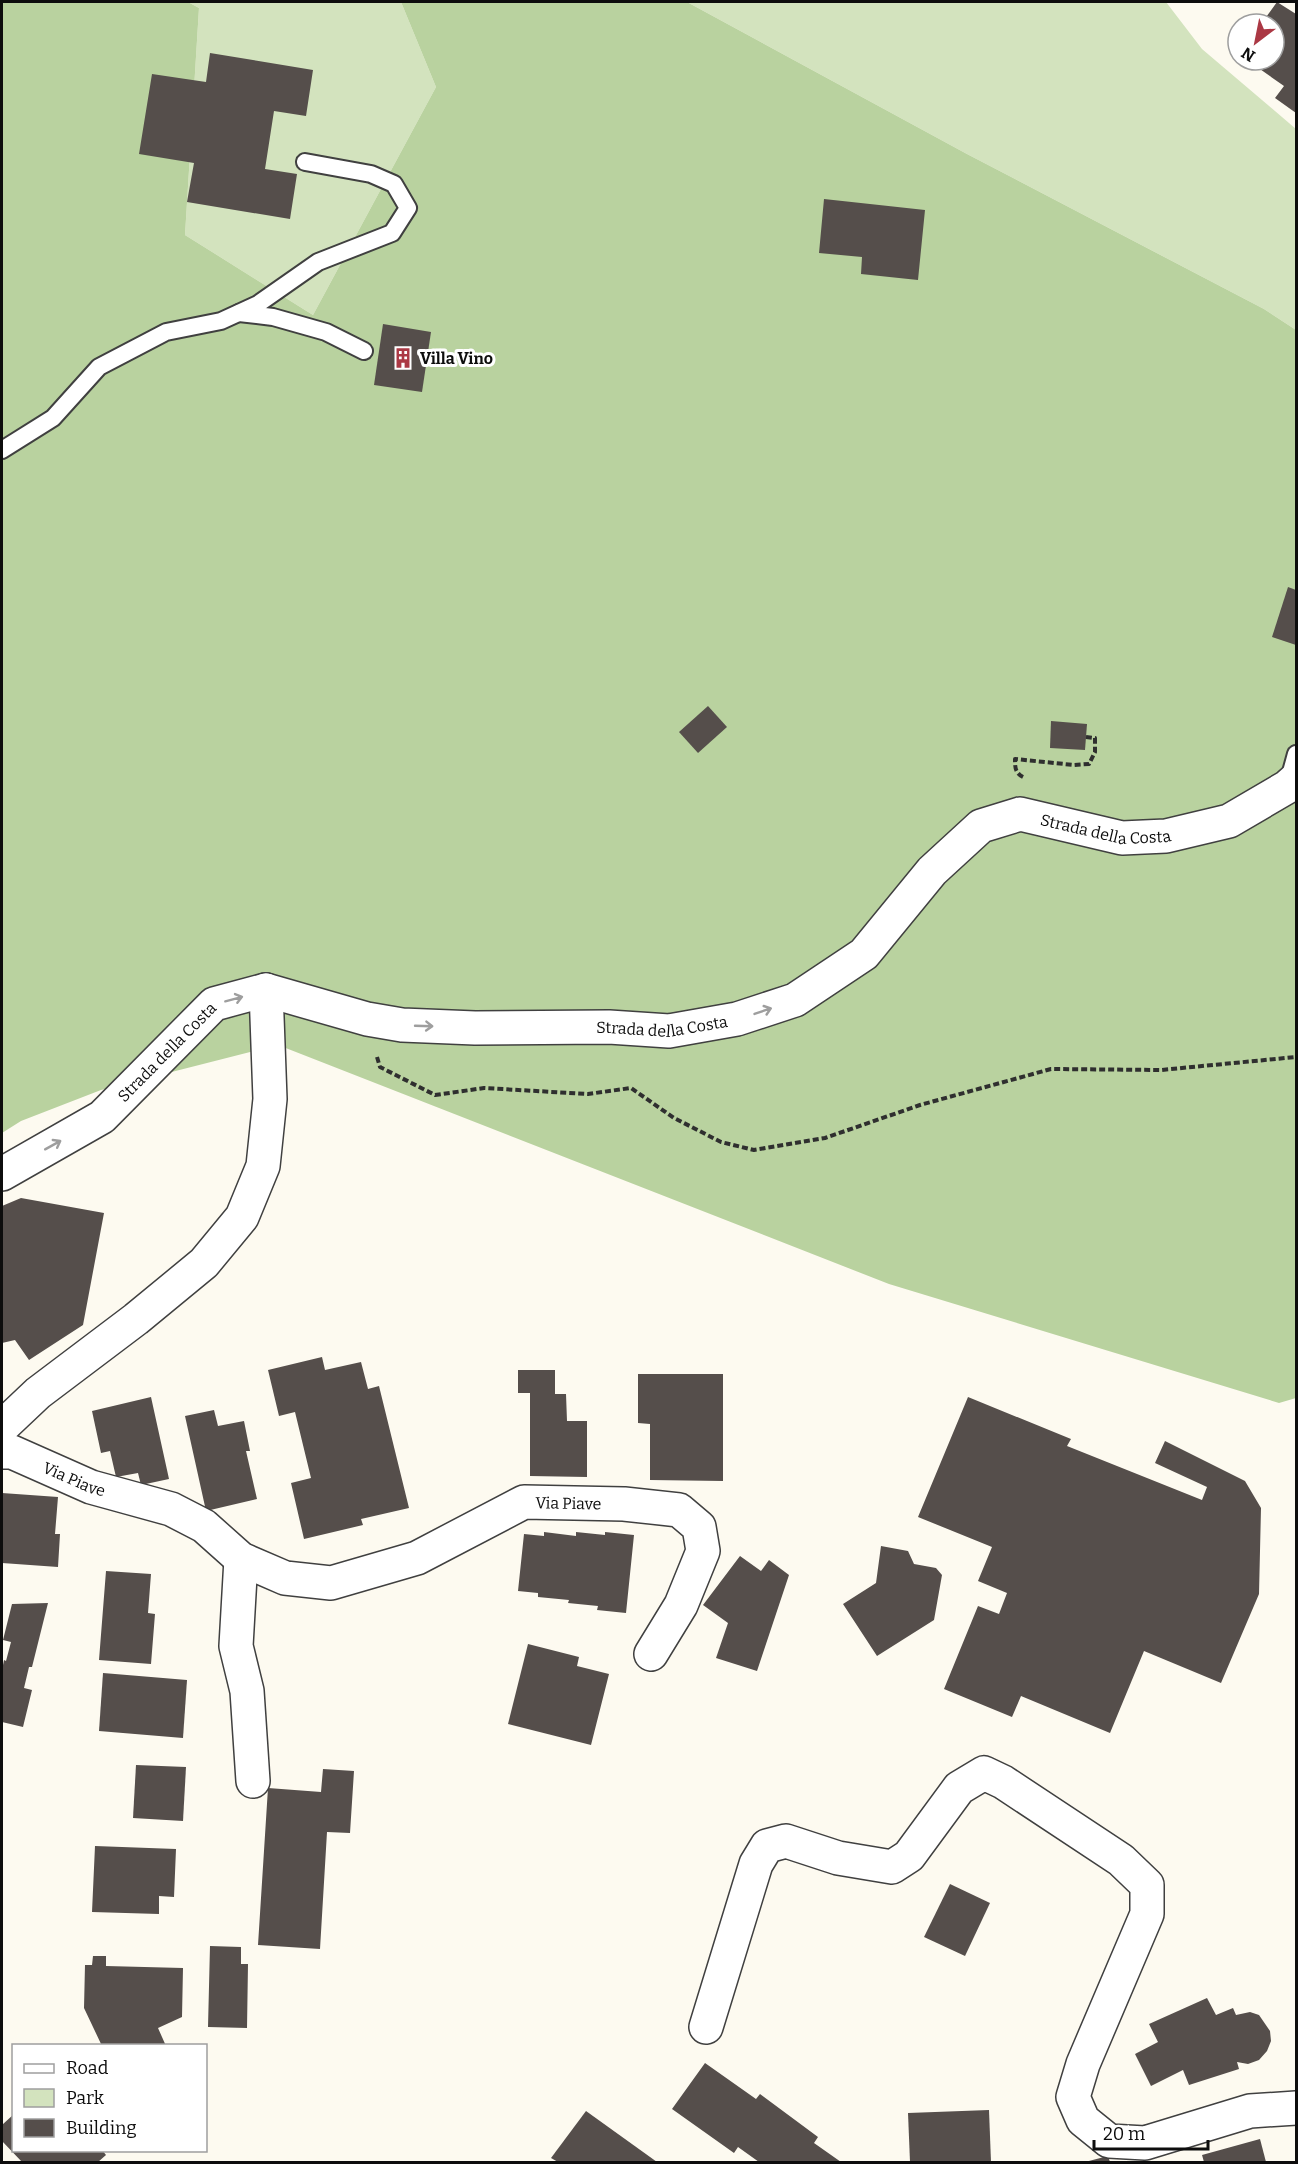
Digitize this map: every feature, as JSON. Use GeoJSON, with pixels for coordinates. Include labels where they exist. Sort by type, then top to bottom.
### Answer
{"type":"FeatureCollection","features":[{"type":"Feature","properties":{"kind":"street","name":"Strada della Costa"},"geometry":{"type":"LineString","coordinates":[[2,1174],[102,1117],[214,1004],[266,990],[368,1019],[402,1025],[475,1028],[609,1027],[669,1031],[737,1019],[795,1000],[864,954],[932,871],[981,826],[1020,814],[1122,838],[1166,836],[1229,821],[1292,783]]}},
{"type":"Feature","properties":{"kind":"street"},"geometry":{"type":"LineString","coordinates":[[2,1427],[38,1393],[136,1319],[204,1263],[242,1217],[263,1166],[270,1099],[266,990]]}},
{"type":"Feature","properties":{"kind":"street","name":"Via Piave"},"geometry":{"type":"LineString","coordinates":[[2,1452],[12,1452],[91,1487],[171,1509],[204,1526],[241,1558],[285,1578],[331,1583],[417,1558],[524,1502],[624,1504],[679,1510],[699,1527],[703,1551],[681,1605],[651,1654]]}},
{"type":"Feature","properties":{"kind":"street"},"geometry":{"type":"LineString","coordinates":[[241,1558],[236,1646],[247,1691],[253,1781]]}},
{"type":"Feature","properties":{"kind":"street"},"geometry":{"type":"LineString","coordinates":[[706,2027],[756,1864],[768,1846],[786,1841],[838,1858],[892,1867],[909,1856],[958,1788],[984,1773],[1003,1782],[1121,1860],[1147,1885],[1147,1914],[1083,2064],[1073,2097],[1083,2120],[1109,2142],[1145,2143],[1250,2111],[1296,2108]]}},
{"type":"Feature","properties":{"kind":"lane"},"geometry":{"type":"LineString","coordinates":[[2,450],[53,418],[99,367],[166,332],[221,321],[258,304],[318,262],[393,233],[408,208],[394,184],[371,174],[305,162]]}},
{"type":"Feature","properties":{"kind":"lane"},"geometry":{"type":"LineString","coordinates":[[238,313],[273,317],[326,332],[364,351]]}},
{"type":"Feature","properties":{"kind":"lane"},"geometry":{"type":"LineString","coordinates":[[1292,783],[1296,754]]}},
{"type":"Feature","properties":{"kind":"path"},"geometry":{"type":"LineString","coordinates":[[1018,775],[1015,759],[1074,765],[1089,764],[1095,752],[1095,738],[1086,737]]}},
{"type":"Feature","properties":{"kind":"path"},"geometry":{"type":"LineString","coordinates":[[368,1019],[380,1067],[435,1095],[484,1089],[588,1094],[631,1088],[674,1118],[721,1142],[754,1150],[825,1138],[930,1102],[1051,1069],[1161,1070],[1296,1056]]}},
{"type":"Feature","properties":{"kind":"green space"},"geometry":{"type":"Polygon","coordinates":[[[2,2],[188,2],[199,8],[185,235],[313,315],[436,87],[401,2],[687,2],[967,154],[1264,309],[1296,330],[1296,1398],[1279,1403],[889,1284],[278,1045],[101,1090],[21,1121],[2,1133],[2,2]]]}},
{"type":"Feature","properties":{"kind":"green space"},"geometry":{"type":"Polygon","coordinates":[[[188,2],[401,2],[436,87],[313,315],[185,235],[199,8],[188,2]]]}},
{"type":"Feature","properties":{"kind":"green space"},"geometry":{"type":"Polygon","coordinates":[[[687,2],[1166,2],[1202,49],[1226,69],[1226,72],[1229,72],[1296,129],[1296,330],[1264,309],[967,154],[687,2]]]}},
{"type":"Feature","properties":{"kind":"building"},"geometry":{"type":"Polygon","coordinates":[[[1277,2],[1296,14],[1296,113],[1275,98],[1284,86],[1264,72],[1286,72],[1286,12],[1270,12],[1277,2]]]}},
{"type":"Feature","properties":{"kind":"building"},"geometry":{"type":"Polygon","coordinates":[[[210,53],[313,70],[306,116],[274,111],[265,169],[297,174],[290,219],[187,202],[194,163],[139,154],[152,74],[206,82],[210,53]]]}},
{"type":"Feature","properties":{"kind":"building"},"geometry":{"type":"Polygon","coordinates":[[[824,199],[925,210],[918,280],[861,274],[862,257],[819,253],[824,199]]]}},
{"type":"Feature","properties":{"kind":"building","name":"Villa Vino"},"geometry":{"type":"Polygon","coordinates":[[[383,324],[431,332],[422,392],[374,385],[383,324]]]}},
{"type":"Feature","properties":{"kind":"building"},"geometry":{"type":"Polygon","coordinates":[[[1288,587],[1296,590],[1296,645],[1272,637],[1288,587]]]}},
{"type":"Feature","properties":{"kind":"building"},"geometry":{"type":"Polygon","coordinates":[[[708,706],[727,727],[698,753],[679,732],[708,706]]]}},
{"type":"Feature","properties":{"kind":"building"},"geometry":{"type":"Polygon","coordinates":[[[1051,721],[1087,724],[1085,750],[1050,748],[1051,721]]]}},
{"type":"Feature","properties":{"kind":"building"},"geometry":{"type":"Polygon","coordinates":[[[21,1198],[104,1213],[83,1325],[29,1360],[15,1340],[2,1343],[2,1206],[21,1198]]]}},
{"type":"Feature","properties":{"kind":"building"},"geometry":{"type":"Polygon","coordinates":[[[322,1357],[325,1370],[361,1362],[368,1389],[379,1386],[409,1508],[361,1519],[363,1525],[304,1539],[291,1483],[311,1478],[295,1412],[279,1416],[268,1370],[322,1357]]]}},
{"type":"Feature","properties":{"kind":"building"},"geometry":{"type":"Polygon","coordinates":[[[518,1370],[555,1370],[555,1394],[566,1394],[567,1421],[587,1421],[587,1477],[530,1476],[530,1393],[518,1393],[518,1370]]]}},
{"type":"Feature","properties":{"kind":"building"},"geometry":{"type":"Polygon","coordinates":[[[638,1374],[723,1374],[723,1481],[650,1480],[650,1424],[638,1423],[638,1374]]]}},
{"type":"Feature","properties":{"kind":"building"},"geometry":{"type":"Polygon","coordinates":[[[151,1397],[169,1479],[141,1485],[138,1473],[116,1477],[110,1451],[101,1453],[92,1411],[151,1397]]]}},
{"type":"Feature","properties":{"kind":"building"},"geometry":{"type":"Polygon","coordinates":[[[968,1397],[1071,1439],[1067,1446],[1202,1500],[1207,1487],[1155,1463],[1165,1441],[1245,1481],[1261,1508],[1259,1594],[1221,1683],[1144,1651],[1110,1733],[1021,1696],[1012,1717],[944,1689],[978,1606],[999,1614],[1007,1593],[978,1581],[992,1547],[918,1517],[968,1397]]]}},
{"type":"Feature","properties":{"kind":"building"},"geometry":{"type":"Polygon","coordinates":[[[214,1410],[218,1426],[244,1421],[250,1451],[246,1451],[257,1499],[206,1511],[185,1416],[214,1410]]]}},
{"type":"Feature","properties":{"kind":"building"},"geometry":{"type":"Polygon","coordinates":[[[2,1493],[58,1497],[55,1534],[60,1534],[58,1567],[2,1563],[2,1493]]]}},
{"type":"Feature","properties":{"kind":"building"},"geometry":{"type":"Polygon","coordinates":[[[544,1532],[576,1536],[576,1532],[634,1535],[626,1613],[597,1610],[598,1606],[568,1603],[569,1600],[538,1597],[538,1593],[518,1591],[524,1534],[544,1536],[544,1532]]]}},
{"type":"Feature","properties":{"kind":"building"},"geometry":{"type":"Polygon","coordinates":[[[881,1546],[908,1551],[914,1564],[936,1568],[942,1575],[934,1620],[877,1656],[843,1604],[876,1583],[881,1546]]]}},
{"type":"Feature","properties":{"kind":"building"},"geometry":{"type":"Polygon","coordinates":[[[740,1556],[761,1571],[769,1560],[789,1575],[757,1671],[716,1658],[728,1623],[703,1605],[740,1556]]]}},
{"type":"Feature","properties":{"kind":"building"},"geometry":{"type":"Polygon","coordinates":[[[106,1571],[151,1574],[148,1613],[155,1614],[151,1664],[99,1660],[106,1571]]]}},
{"type":"Feature","properties":{"kind":"building"},"geometry":{"type":"Polygon","coordinates":[[[48,1603],[32,1667],[29,1667],[24,1688],[32,1690],[23,1727],[2,1722],[2,1670],[11,1642],[3,1640],[12,1604],[48,1603]]]}},
{"type":"Feature","properties":{"kind":"building"},"geometry":{"type":"Polygon","coordinates":[[[528,1644],[579,1657],[577,1666],[609,1674],[591,1745],[508,1724],[528,1644]]]}},
{"type":"Feature","properties":{"kind":"building"},"geometry":{"type":"Polygon","coordinates":[[[103,1673],[187,1680],[183,1738],[99,1731],[103,1673]]]}},
{"type":"Feature","properties":{"kind":"building"},"geometry":{"type":"Polygon","coordinates":[[[136,1765],[186,1767],[183,1821],[133,1818],[136,1765]]]}},
{"type":"Feature","properties":{"kind":"building"},"geometry":{"type":"Polygon","coordinates":[[[323,1769],[354,1771],[350,1833],[327,1832],[320,1949],[258,1945],[268,1788],[321,1792],[323,1769]]]}},
{"type":"Feature","properties":{"kind":"building"},"geometry":{"type":"Polygon","coordinates":[[[95,1846],[176,1849],[174,1897],[159,1896],[159,1914],[92,1912],[95,1846]]]}},
{"type":"Feature","properties":{"kind":"building"},"geometry":{"type":"Polygon","coordinates":[[[950,1884],[990,1903],[965,1956],[924,1937],[950,1884]]]}},
{"type":"Feature","properties":{"kind":"building"},"geometry":{"type":"Polygon","coordinates":[[[210,1946],[241,1947],[241,1964],[248,1964],[247,2028],[208,2027],[210,1946]]]}},
{"type":"Feature","properties":{"kind":"building"},"geometry":{"type":"Polygon","coordinates":[[[93,1956],[106,1956],[106,1966],[183,1968],[182,2017],[158,2028],[165,2044],[101,2044],[84,2008],[85,1965],[92,1965],[93,1956]]]}},
{"type":"Feature","properties":{"kind":"building"},"geometry":{"type":"Polygon","coordinates":[[[1207,1998],[1216,2015],[1233,2008],[1236,2015],[1250,2012],[1259,2015],[1270,2031],[1271,2041],[1267,2051],[1259,2060],[1248,2064],[1237,2062],[1239,2069],[1189,2085],[1183,2070],[1151,2086],[1135,2054],[1158,2042],[1149,2024],[1207,1998]]]}},
{"type":"Feature","properties":{"kind":"building"},"geometry":{"type":"Polygon","coordinates":[[[705,2063],[756,2099],[760,2094],[818,2137],[814,2143],[841,2162],[759,2162],[738,2147],[734,2153],[672,2109],[705,2063]]]}},
{"type":"Feature","properties":{"kind":"building"},"geometry":{"type":"Polygon","coordinates":[[[989,2110],[991,2162],[910,2162],[908,2113],[989,2110]]]}},
{"type":"Feature","properties":{"kind":"building"},"geometry":{"type":"Polygon","coordinates":[[[586,2111],[657,2162],[558,2162],[551,2158],[586,2111]]]}},
{"type":"Feature","properties":{"kind":"building"},"geometry":{"type":"Polygon","coordinates":[[[12,2116],[12,2152],[2,2141],[2,2125],[12,2116]]]}},
{"type":"Feature","properties":{"kind":"building"},"geometry":{"type":"Polygon","coordinates":[[[1260,2139],[1266,2162],[1204,2162],[1202,2155],[1260,2139]]]}},
{"type":"Feature","properties":{"kind":"building"},"geometry":{"type":"Polygon","coordinates":[[[12,2152],[104,2152],[106,2155],[98,2162],[22,2162],[12,2152]]]}},
{"type":"Feature","properties":{"kind":"building"},"geometry":{"type":"Polygon","coordinates":[[[1108,2156],[1110,2162],[1085,2162],[1108,2156]]]}},
{"type":"Feature","properties":{"kind":"place","name":"Villa Vino"},"geometry":{"type":"Point","coordinates":[403,358]}}]}
